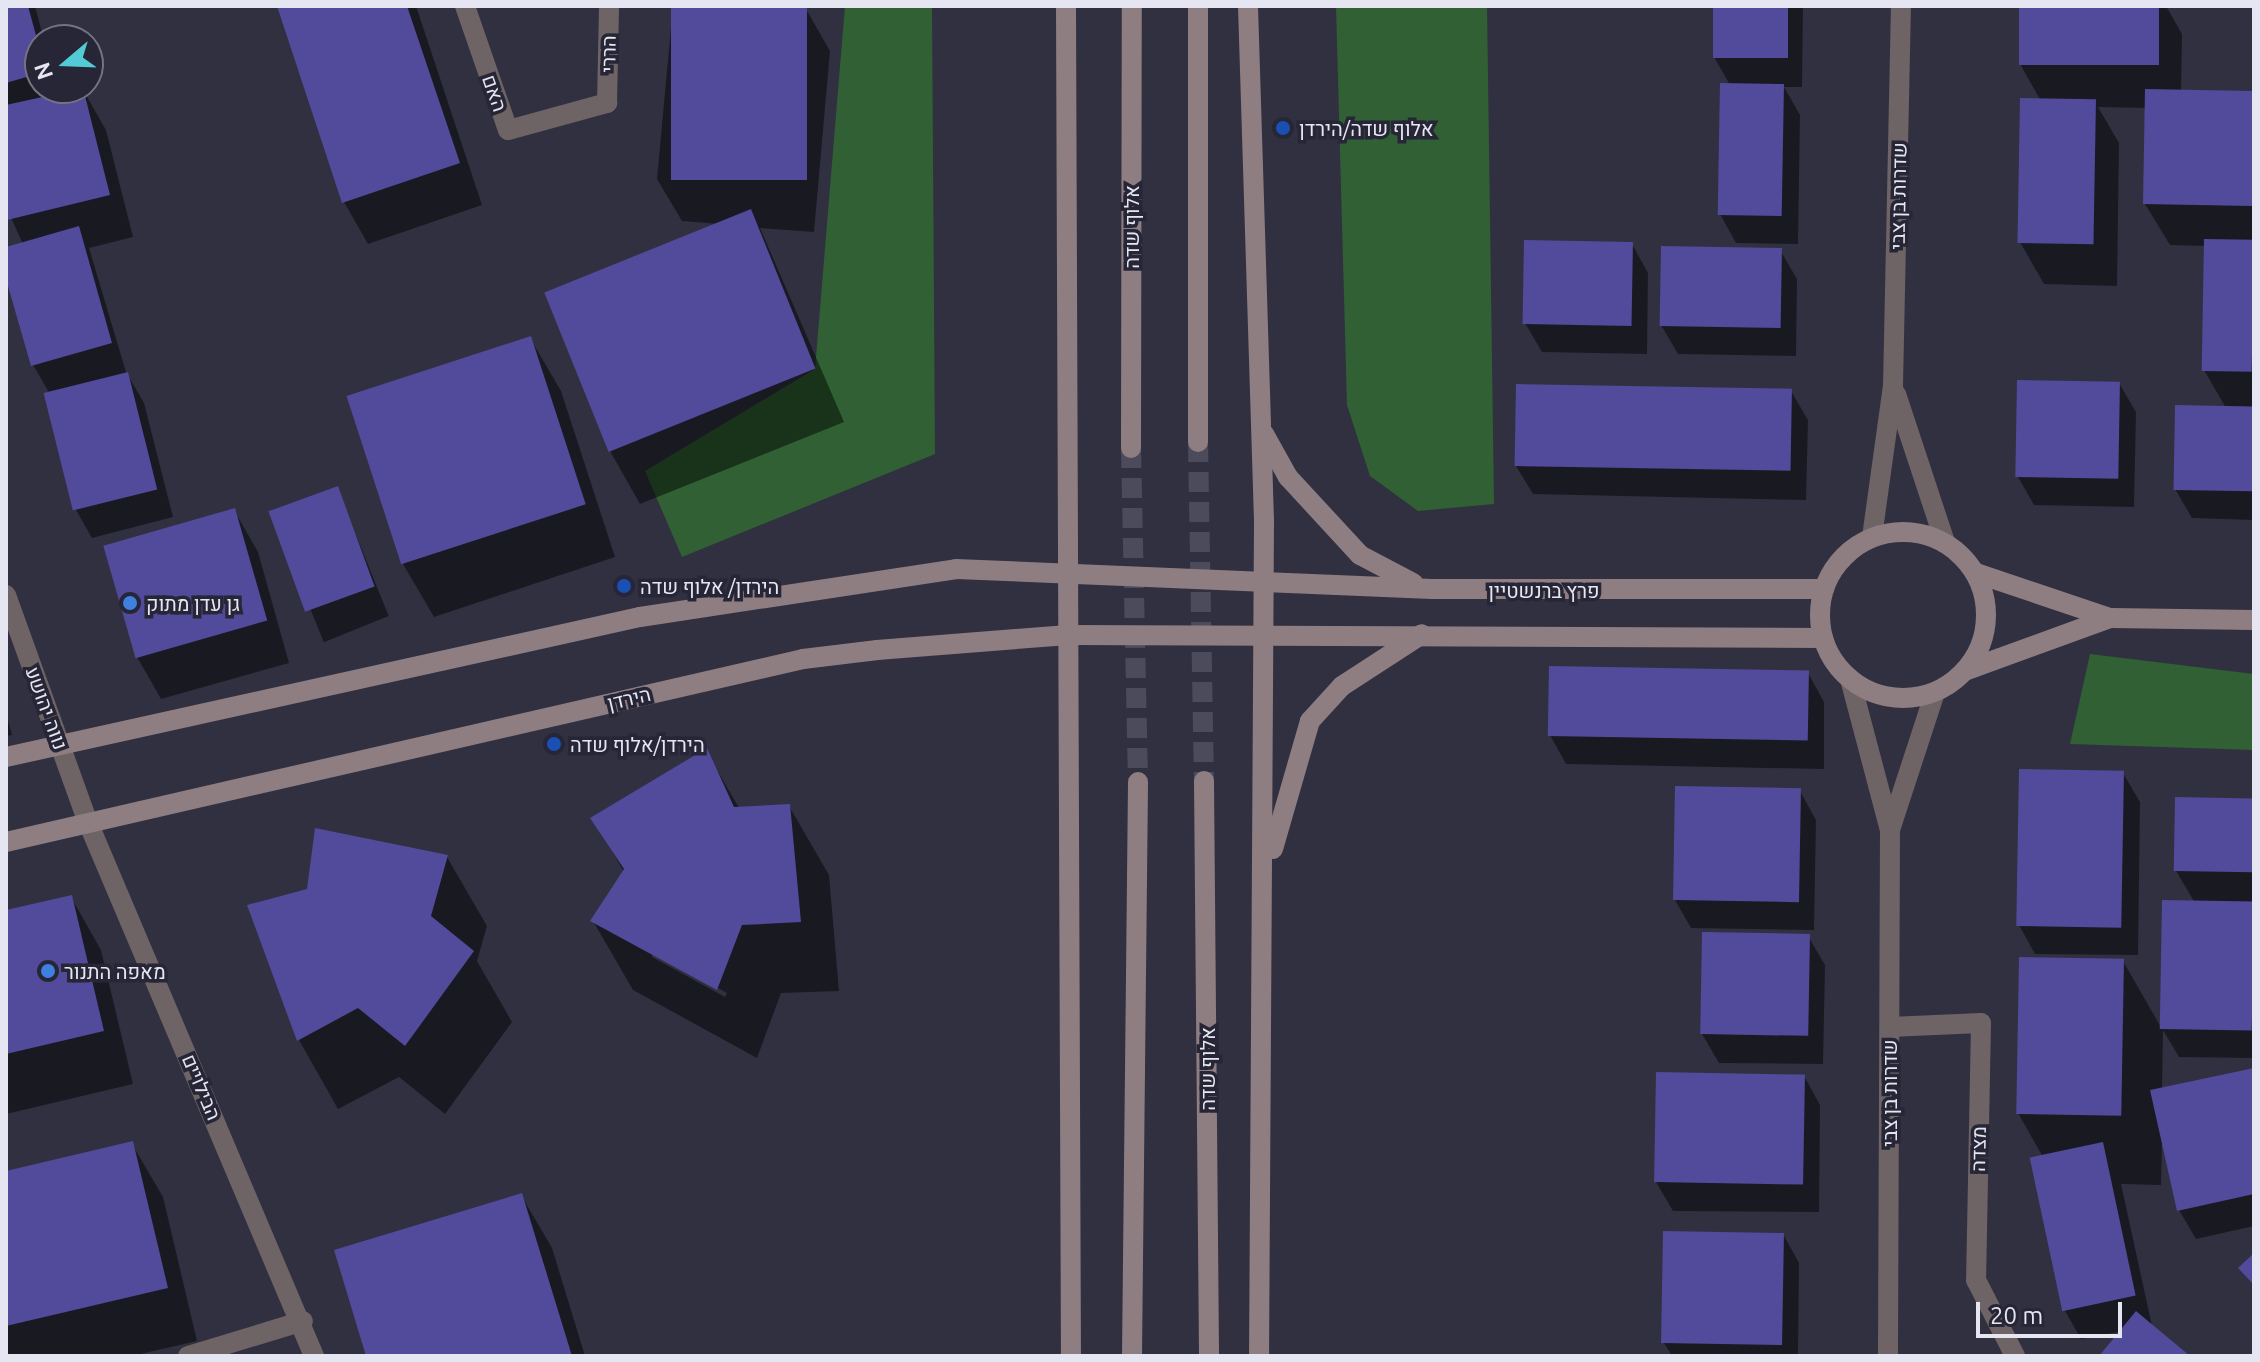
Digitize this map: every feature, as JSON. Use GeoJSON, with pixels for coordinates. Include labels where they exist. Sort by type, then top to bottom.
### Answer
{"type":"FeatureCollection","features":[{"type":"Feature","properties":{"kind":"main road"},"geometry":{"type":"LineString","coordinates":[[1066,6],[1065,569],[1068,635],[1071,1356]]}},
{"type":"Feature","properties":{"kind":"main road","name":"אלוף שדה"},"geometry":{"type":"LineString","coordinates":[[1131,448],[1132,6]]}},
{"type":"Feature","properties":{"kind":"main road"},"geometry":{"type":"LineString","coordinates":[[1198,6],[1198,442]]}},
{"type":"Feature","properties":{"kind":"main road"},"geometry":{"type":"LineString","coordinates":[[1248,6],[1263,431],[1265,880],[1259,1356]]}},
{"type":"Feature","properties":{"kind":"main road"},"geometry":{"type":"LineString","coordinates":[[1263,431],[1288,477],[1360,555],[1432,589]]}},
{"type":"Feature","properties":{"kind":"main road"},"geometry":{"type":"LineString","coordinates":[[2110,618],[1966,670],[1935,692],[1891,698],[1850,679],[1823,638],[1824,589],[1850,549],[1872,537],[1922,533],[1945,542],[1976,573],[2110,618],[2254,620]]}},
{"type":"Feature","properties":{"kind":"main road"},"geometry":{"type":"LineString","coordinates":[[6,757],[59,742],[640,617],[956,569],[1065,569],[1264,582]]}},
{"type":"Feature","properties":{"kind":"main road"},"geometry":{"type":"LineString","coordinates":[[1966,670],[1985,633],[1976,573]]}},
{"type":"Feature","properties":{"kind":"main road","name":"פרץ ברנשטיין"},"geometry":{"type":"LineString","coordinates":[[1264,582],[1432,589],[1824,589]]}},
{"type":"Feature","properties":{"kind":"main road"},"geometry":{"type":"LineString","coordinates":[[1264,632],[1823,638]]}},
{"type":"Feature","properties":{"kind":"main road","name":"הירדן"},"geometry":{"type":"LineString","coordinates":[[6,842],[87,820],[803,659],[1068,635],[1264,632]]}},
{"type":"Feature","properties":{"kind":"main road"},"geometry":{"type":"LineString","coordinates":[[1265,880],[1310,721],[1342,686],[1423,634]]}},
{"type":"Feature","properties":{"kind":"main road","name":"אלוף שדה"},"geometry":{"type":"LineString","coordinates":[[1204,781],[1209,1356]]}},
{"type":"Feature","properties":{"kind":"main road"},"geometry":{"type":"LineString","coordinates":[[1132,1356],[1138,782]]}},
{"type":"Feature","properties":{"kind":"street","name":"האם"},"geometry":{"type":"LineString","coordinates":[[465,6],[508,130],[607,103]]}},
{"type":"Feature","properties":{"kind":"street","name":"הררי"},"geometry":{"type":"LineString","coordinates":[[607,103],[609,6]]}},
{"type":"Feature","properties":{"kind":"street","name":"שדרות בן צבי"},"geometry":{"type":"LineString","coordinates":[[1872,537],[1893,386],[1901,6]]}},
{"type":"Feature","properties":{"kind":"street","name":"שדרות בן צבי"},"geometry":{"type":"LineString","coordinates":[[1893,386],[1945,542]]}},
{"type":"Feature","properties":{"kind":"street","name":"נווה יהושע"},"geometry":{"type":"LineString","coordinates":[[6,595],[87,820]]}},
{"type":"Feature","properties":{"kind":"street","name":"שדרות בן צבי"},"geometry":{"type":"LineString","coordinates":[[1850,679],[1890,830],[1888,1356]]}},
{"type":"Feature","properties":{"kind":"street","name":"שדרות בן צבי"},"geometry":{"type":"LineString","coordinates":[[1890,830],[1935,692]]}},
{"type":"Feature","properties":{"kind":"street","name":"הבילויים"},"geometry":{"type":"LineString","coordinates":[[87,820],[303,1321],[314,1356]]}},
{"type":"Feature","properties":{"kind":"street","name":"מצדה"},"geometry":{"type":"LineString","coordinates":[[1890,1027],[1981,1023],[1976,1280],[2015,1356]]}},
{"type":"Feature","properties":{"kind":"street"},"geometry":{"type":"LineString","coordinates":[[188,1356],[303,1321]]}},
{"type":"Feature","properties":{"kind":"green space"},"geometry":{"type":"Polygon","coordinates":[[[845,6],[932,6],[935,454],[682,557],[645,471],[815,369],[845,6]]]}},
{"type":"Feature","properties":{"kind":"green space"},"geometry":{"type":"Polygon","coordinates":[[[1336,6],[1487,6],[1494,504],[1418,511],[1370,476],[1347,405],[1336,6]]]}},
{"type":"Feature","properties":{"kind":"green space"},"geometry":{"type":"Polygon","coordinates":[[[2090,654],[2254,674],[2254,750],[2070,744],[2090,654]]]}},
{"type":"Feature","properties":{"kind":"building"},"geometry":{"type":"Polygon","coordinates":[[[6,6],[28,6],[33,24],[24,24],[24,78],[6,83],[6,6]]]}},
{"type":"Feature","properties":{"kind":"building"},"geometry":{"type":"Polygon","coordinates":[[[277,6],[407,6],[460,163],[342,203],[277,6]]]}},
{"type":"Feature","properties":{"kind":"building"},"geometry":{"type":"Polygon","coordinates":[[[671,6],[807,6],[807,180],[671,180],[671,6]]]}},
{"type":"Feature","properties":{"kind":"building"},"geometry":{"type":"Polygon","coordinates":[[[1713,6],[1788,6],[1788,58],[1713,58],[1713,6]]]}},
{"type":"Feature","properties":{"kind":"building"},"geometry":{"type":"Polygon","coordinates":[[[2019,6],[2159,6],[2159,65],[2019,65],[2019,6]]]}},
{"type":"Feature","properties":{"kind":"building"},"geometry":{"type":"Polygon","coordinates":[[[1720,83],[1784,84],[1782,216],[1718,215],[1720,83]]]}},
{"type":"Feature","properties":{"kind":"building"},"geometry":{"type":"Polygon","coordinates":[[[2145,89],[2254,91],[2252,206],[2143,204],[2145,89]]]}},
{"type":"Feature","properties":{"kind":"building"},"geometry":{"type":"Polygon","coordinates":[[[2020,98],[2096,99],[2093,244],[2017,243],[2020,98]]]}},
{"type":"Feature","properties":{"kind":"building"},"geometry":{"type":"Polygon","coordinates":[[[24,101],[24,104],[87,104],[110,195],[7,220],[6,105],[24,101]]]}},
{"type":"Feature","properties":{"kind":"building"},"geometry":{"type":"Polygon","coordinates":[[[751,209],[815,368],[609,452],[544,293],[751,209]]]}},
{"type":"Feature","properties":{"kind":"building"},"geometry":{"type":"Polygon","coordinates":[[[79,226],[112,343],[31,366],[6,279],[6,247],[79,226]]]}},
{"type":"Feature","properties":{"kind":"building"},"geometry":{"type":"Polygon","coordinates":[[[2204,239],[2254,240],[2252,372],[2202,371],[2204,239]]]}},
{"type":"Feature","properties":{"kind":"building"},"geometry":{"type":"Polygon","coordinates":[[[1524,240],[1633,242],[1632,326],[1523,324],[1524,240]]]}},
{"type":"Feature","properties":{"kind":"building"},"geometry":{"type":"Polygon","coordinates":[[[1661,246],[1782,248],[1781,328],[1660,326],[1661,246]]]}},
{"type":"Feature","properties":{"kind":"building"},"geometry":{"type":"Polygon","coordinates":[[[531,336],[586,504],[401,564],[346,396],[531,336]]]}},
{"type":"Feature","properties":{"kind":"building"},"geometry":{"type":"Polygon","coordinates":[[[128,372],[157,489],[73,510],[44,393],[128,372]]]}},
{"type":"Feature","properties":{"kind":"building"},"geometry":{"type":"Polygon","coordinates":[[[2017,380],[2120,382],[2118,479],[2015,477],[2017,380]]]}},
{"type":"Feature","properties":{"kind":"building"},"geometry":{"type":"Polygon","coordinates":[[[1516,384],[1792,389],[1791,471],[1515,466],[1516,384]]]}},
{"type":"Feature","properties":{"kind":"building"},"geometry":{"type":"Polygon","coordinates":[[[2175,405],[2254,406],[2253,491],[2174,490],[2175,405]]]}},
{"type":"Feature","properties":{"kind":"building"},"geometry":{"type":"Polygon","coordinates":[[[338,486],[375,587],[305,612],[268,511],[338,486]]]}},
{"type":"Feature","properties":{"kind":"building"},"geometry":{"type":"Polygon","coordinates":[[[235,508],[267,620],[136,658],[103,546],[235,508]]]}},
{"type":"Feature","properties":{"kind":"building"},"geometry":{"type":"Polygon","coordinates":[[[1549,666],[1809,671],[1808,741],[1548,736],[1549,666]]]}},
{"type":"Feature","properties":{"kind":"building"},"geometry":{"type":"Polygon","coordinates":[[[707,748],[734,807],[790,804],[801,922],[742,925],[717,990],[590,921],[624,869],[590,818],[707,748]]]}},
{"type":"Feature","properties":{"kind":"building"},"geometry":{"type":"Polygon","coordinates":[[[2019,769],[2124,771],[2121,928],[2016,926],[2019,769]]]}},
{"type":"Feature","properties":{"kind":"building"},"geometry":{"type":"Polygon","coordinates":[[[1675,786],[1801,788],[1799,902],[1673,900],[1675,786]]]}},
{"type":"Feature","properties":{"kind":"building"},"geometry":{"type":"Polygon","coordinates":[[[2175,797],[2254,798],[2253,872],[2174,871],[2175,797]]]}},
{"type":"Feature","properties":{"kind":"building"},"geometry":{"type":"Polygon","coordinates":[[[315,828],[448,855],[431,916],[474,951],[405,1046],[358,1008],[297,1041],[247,905],[307,889],[315,828]]]}},
{"type":"Feature","properties":{"kind":"building","name":"מאפה התנור"},"geometry":{"type":"Polygon","coordinates":[[[72,895],[104,1031],[6,1054],[6,910],[72,895]]]}},
{"type":"Feature","properties":{"kind":"building"},"geometry":{"type":"Polygon","coordinates":[[[2162,900],[2254,902],[2252,1031],[2160,1029],[2162,900]]]}},
{"type":"Feature","properties":{"kind":"building"},"geometry":{"type":"Polygon","coordinates":[[[1702,932],[1810,934],[1808,1036],[1700,1034],[1702,932]]]}},
{"type":"Feature","properties":{"kind":"building"},"geometry":{"type":"Polygon","coordinates":[[[2019,957],[2124,959],[2121,1116],[2016,1114],[2019,957]]]}},
{"type":"Feature","properties":{"kind":"building"},"geometry":{"type":"Polygon","coordinates":[[[2254,1068],[2254,1194],[2177,1211],[2150,1090],[2254,1068]]]}},
{"type":"Feature","properties":{"kind":"building"},"geometry":{"type":"Polygon","coordinates":[[[1656,1072],[1805,1075],[1803,1185],[1654,1182],[1656,1072]]]}},
{"type":"Feature","properties":{"kind":"building"},"geometry":{"type":"Polygon","coordinates":[[[133,1141],[168,1288],[6,1326],[6,1171],[133,1141]]]}},
{"type":"Feature","properties":{"kind":"building"},"geometry":{"type":"Polygon","coordinates":[[[2103,1142],[2136,1296],[2062,1311],[2030,1158],[2103,1142]]]}},
{"type":"Feature","properties":{"kind":"building"},"geometry":{"type":"Polygon","coordinates":[[[522,1193],[572,1356],[366,1356],[334,1250],[522,1193]]]}},
{"type":"Feature","properties":{"kind":"building"},"geometry":{"type":"Polygon","coordinates":[[[1663,1231],[1784,1233],[1782,1345],[1661,1343],[1663,1231]]]}},
{"type":"Feature","properties":{"kind":"building"},"geometry":{"type":"Polygon","coordinates":[[[2254,1253],[2254,1285],[2238,1268],[2254,1253]]]}},
{"type":"Feature","properties":{"kind":"building"},"geometry":{"type":"Polygon","coordinates":[[[2136,1311],[2190,1356],[2099,1356],[2136,1311]]]}},
{"type":"Feature","properties":{"kind":"tunnel"},"geometry":{"type":"LineString","coordinates":[[1198,442],[1204,781]]}},
{"type":"Feature","properties":{"kind":"tunnel"},"geometry":{"type":"LineString","coordinates":[[1131,448],[1138,782]]}},
{"type":"Feature","properties":{"kind":"place","name":"אלוף שדה/הירדן"},"geometry":{"type":"Point","coordinates":[1283,128]}},
{"type":"Feature","properties":{"kind":"place","name":"הירדן/ אלוף שדה"},"geometry":{"type":"Point","coordinates":[624,586]}},
{"type":"Feature","properties":{"kind":"place","name":"גן עדן מתוק"},"geometry":{"type":"Point","coordinates":[130,603]}},
{"type":"Feature","properties":{"kind":"place","name":"הירדן/אלוף שדה"},"geometry":{"type":"Point","coordinates":[554,744]}},
{"type":"Feature","properties":{"kind":"place","name":"מאפה התנור"},"geometry":{"type":"Point","coordinates":[48,971]}}]}
